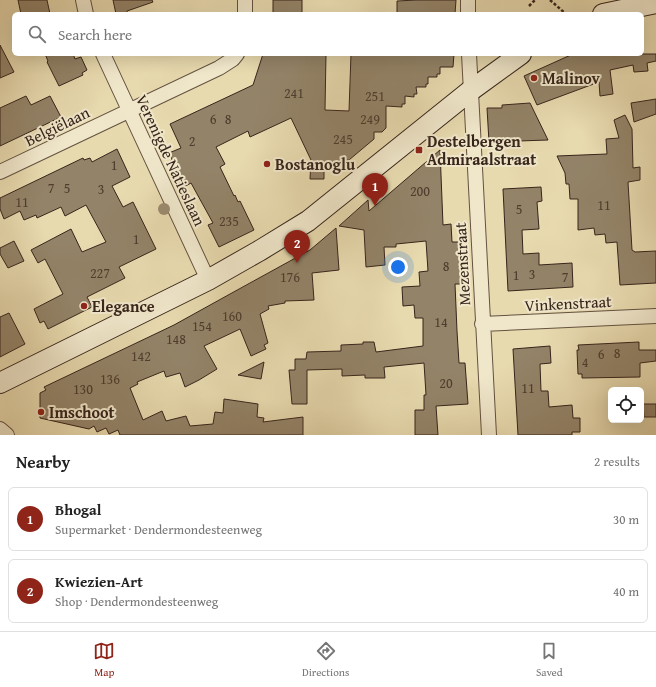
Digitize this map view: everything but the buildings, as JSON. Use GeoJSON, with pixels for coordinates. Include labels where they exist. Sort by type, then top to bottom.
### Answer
{"type":"FeatureCollection","features":[{"type":"Feature","properties":{"kind":"main road"},"geometry":{"type":"LineString","coordinates":[[613,12],[656,3]]}},
{"type":"Feature","properties":{"kind":"main road"},"geometry":{"type":"LineString","coordinates":[[0,383],[208,280],[305,223],[470,90],[518,56]]}},
{"type":"Feature","properties":{"kind":"street"},"geometry":{"type":"LineString","coordinates":[[245,0],[245,12]]}},
{"type":"Feature","properties":{"kind":"street"},"geometry":{"type":"LineString","coordinates":[[468,0],[468,12]]}},
{"type":"Feature","properties":{"kind":"street","name":"Verenigde Natieslaan"},"geometry":{"type":"LineString","coordinates":[[104,56],[208,280]]}},
{"type":"Feature","properties":{"kind":"street","name":"Belgiëlaan"},"geometry":{"type":"LineString","coordinates":[[0,172],[219,68],[235,56]]}},
{"type":"Feature","properties":{"kind":"street","name":"Mezenstraat"},"geometry":{"type":"LineString","coordinates":[[469,56],[489,435]]}},
{"type":"Feature","properties":{"kind":"street","name":"Vinkenstraat"},"geometry":{"type":"LineString","coordinates":[[482,324],[656,316]]}},
{"type":"Feature","properties":{"kind":"street"},"geometry":{"type":"LineString","coordinates":[[0,429],[7,435]]}},
{"type":"Feature","properties":{"kind":"path"},"geometry":{"type":"LineString","coordinates":[[529,6],[535,0]]}},
{"type":"Feature","properties":{"kind":"path"},"geometry":{"type":"LineString","coordinates":[[550,0],[564,12]]}},
{"type":"Feature","properties":{"kind":"place","name":"Malinov"},"geometry":{"type":"Point","coordinates":[534,78]}},
{"type":"Feature","properties":{"kind":"place","name":"Destelbergen Admiraalstraat"},"geometry":{"type":"Point","coordinates":[419,150]}},
{"type":"Feature","properties":{"kind":"place","name":"Bostanoglu"},"geometry":{"type":"Point","coordinates":[267,164]}},
{"type":"Feature","properties":{"kind":"place","name":"Bhogal"},"geometry":{"type":"Point","coordinates":[375,206]}},
{"type":"Feature","properties":{"kind":"place","name":"Kwiezien-Art"},"geometry":{"type":"Point","coordinates":[297,263]}},
{"type":"Feature","properties":{"kind":"place","name":"Elegance"},"geometry":{"type":"Point","coordinates":[84,306]}},
{"type":"Feature","properties":{"kind":"place","name":"Imschoot"},"geometry":{"type":"Point","coordinates":[41,412]}}]}
